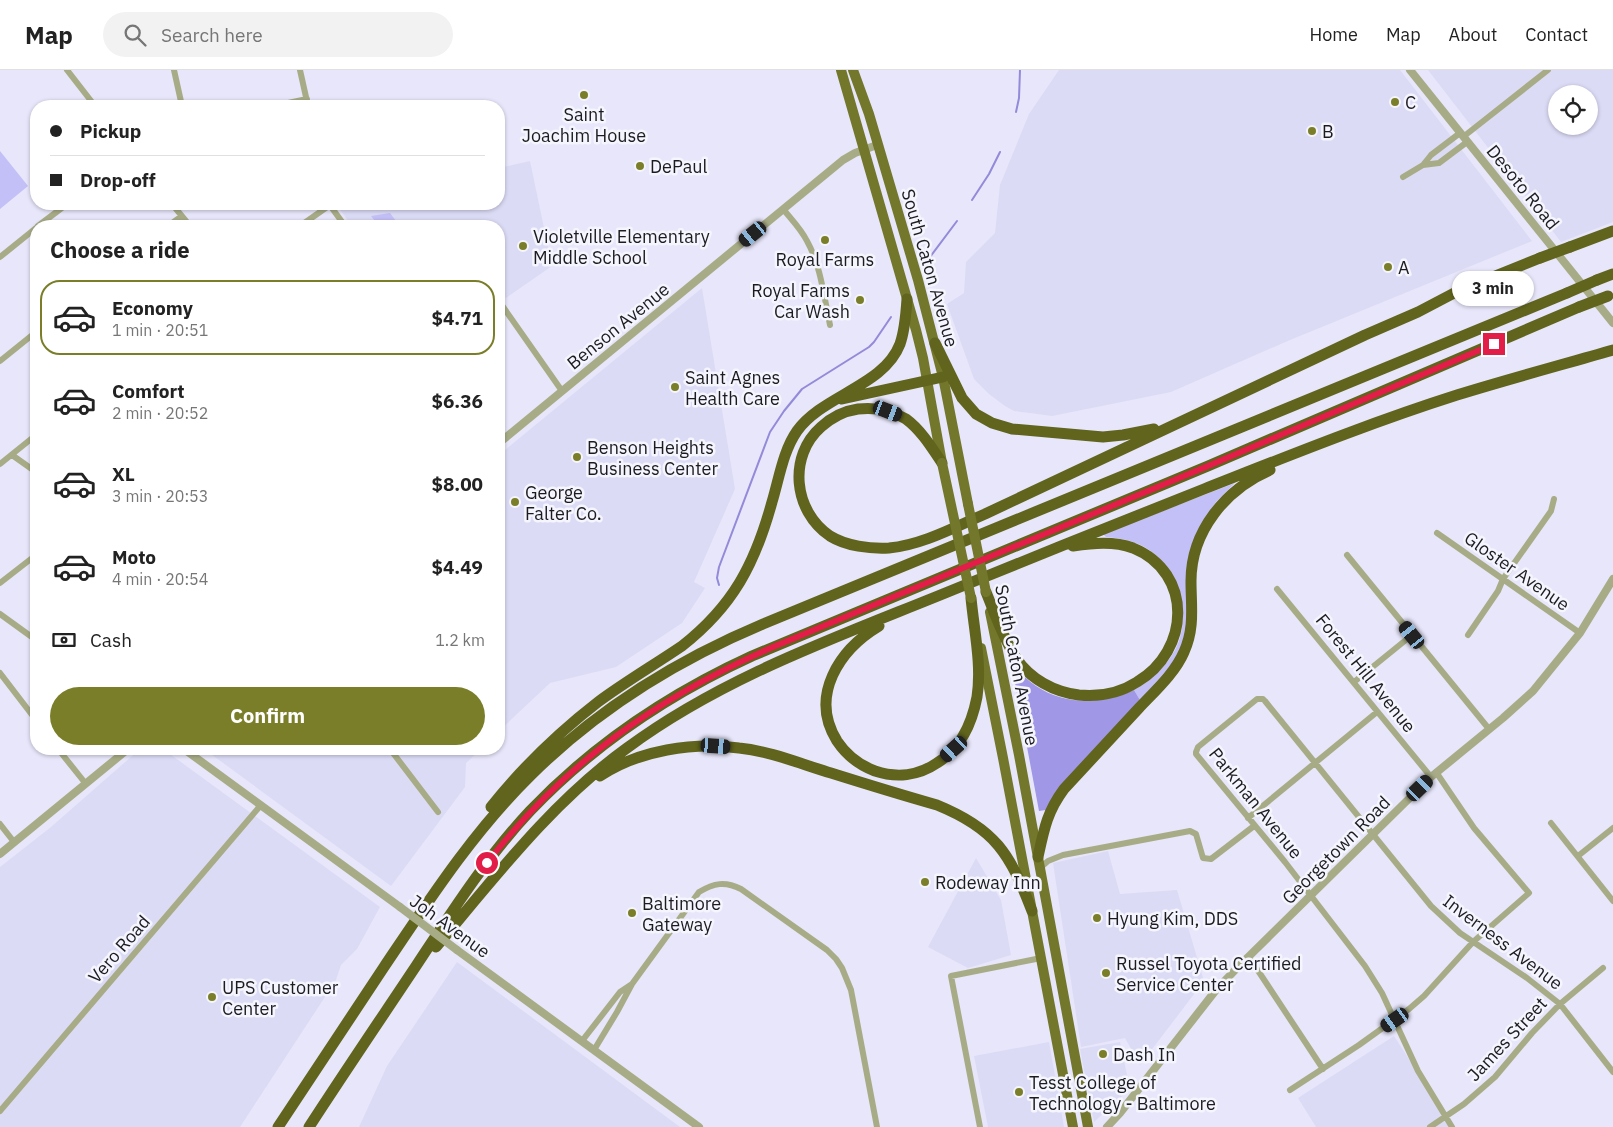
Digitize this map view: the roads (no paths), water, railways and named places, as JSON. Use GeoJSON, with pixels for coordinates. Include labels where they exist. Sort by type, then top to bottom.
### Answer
{"type":"FeatureCollection","features":[{"type":"Feature","properties":{"kind":"highway"},"geometry":{"type":"LineString","coordinates":[[942,463],[920,432],[906,420],[888,411],[864,409],[840,414],[818,430],[809,441],[803,453],[798,481],[804,505],[820,527],[830,536],[843,542],[866,547],[889,548],[905,546],[1012,502],[1211,407],[1418,312],[1458,291],[1540,258],[1613,232]]}},
{"type":"Feature","properties":{"kind":"highway"},"geometry":{"type":"LineString","coordinates":[[278,1127],[404,937],[443,880],[475,838],[531,776],[566,743],[605,712],[646,684],[721,642],[772,620],[1613,274]]}},
{"type":"Feature","properties":{"kind":"highway"},"geometry":{"type":"LineString","coordinates":[[309,1127],[481,871],[514,829],[575,768],[618,733],[685,690],[730,666],[773,647],[1610,295]]}},
{"type":"Feature","properties":{"kind":"highway"},"geometry":{"type":"LineString","coordinates":[[404,937],[442,875],[470,835],[524,769],[586,712],[694,637],[733,595],[753,559],[770,513],[790,443],[797,431],[808,419],[828,403],[872,376],[893,357],[903,335],[907,299]]}},
{"type":"Feature","properties":{"kind":"highway"},"geometry":{"type":"LineString","coordinates":[[935,343],[968,406],[984,419],[1012,429],[1084,436],[1123,436],[1158,428],[1211,407]]}},
{"type":"Feature","properties":{"kind":"highway"},"geometry":{"type":"LineString","coordinates":[[397,995],[520,847],[556,809],[602,767],[627,748],[666,721],[736,681],[1031,558],[1260,466],[1459,395],[1613,350]]}},
{"type":"Feature","properties":{"kind":"highway"},"geometry":{"type":"LineString","coordinates":[[828,403],[943,377]]}},
{"type":"Feature","properties":{"kind":"highway"},"geometry":{"type":"LineString","coordinates":[[1039,863],[1044,827],[1054,802],[1163,682],[1184,653],[1190,638],[1192,623],[1191,579],[1193,562],[1197,545],[1212,515],[1242,485],[1263,473],[1396,416]]}},
{"type":"Feature","properties":{"kind":"highway"},"geometry":{"type":"LineString","coordinates":[[986,592],[1016,658],[1026,670],[1041,682],[1054,689],[1087,696],[1103,695],[1130,686],[1145,678],[1156,668],[1172,645],[1178,618],[1174,589],[1157,564],[1132,548],[1118,544],[1103,543],[1071,547],[1031,558]]}},
{"type":"Feature","properties":{"kind":"highway"},"geometry":{"type":"LineString","coordinates":[[910,608],[873,630],[857,642],[845,655],[835,669],[826,701],[828,718],[833,734],[852,759],[865,767],[882,773],[900,776],[916,773],[944,759],[954,749],[967,728],[977,696],[978,678],[971,598]]}},
{"type":"Feature","properties":{"kind":"highway"},"geometry":{"type":"LineString","coordinates":[[556,809],[606,772],[647,755],[673,749],[716,746],[762,752],[937,805],[974,823],[1005,854],[1021,883],[1032,911]]}},
{"type":"Feature","properties":{"kind":"main road","name":"South Caton Avenue"},"geometry":{"type":"LineString","coordinates":[[841,70],[916,330],[927,380],[942,463],[1003,758],[1073,1127]]}},
{"type":"Feature","properties":{"kind":"main road","name":"South Caton Avenue"},"geometry":{"type":"LineString","coordinates":[[853,70],[869,114],[918,280],[943,377],[1039,863],[1088,1127]]}},
{"type":"Feature","properties":{"kind":"street"},"geometry":{"type":"LineString","coordinates":[[67,70],[90,100]]}},
{"type":"Feature","properties":{"kind":"street"},"geometry":{"type":"LineString","coordinates":[[174,70],[181,100]]}},
{"type":"Feature","properties":{"kind":"street"},"geometry":{"type":"LineString","coordinates":[[300,70],[307,99],[302,100]]}},
{"type":"Feature","properties":{"kind":"street","name":"Desoto Road"},"geometry":{"type":"LineString","coordinates":[[1410,70],[1613,323]]}},
{"type":"Feature","properties":{"kind":"street"},"geometry":{"type":"LineString","coordinates":[[1403,177],[1423,166],[1439,163],[1464,137],[1548,70]]}},
{"type":"Feature","properties":{"kind":"street"},"geometry":{"type":"LineString","coordinates":[[1423,166],[1431,156],[1464,137]]}},
{"type":"Feature","properties":{"kind":"street","name":"Benson Avenue"},"geometry":{"type":"LineString","coordinates":[[505,438],[843,160],[877,145]]}},
{"type":"Feature","properties":{"kind":"street"},"geometry":{"type":"LineString","coordinates":[[783,209],[801,231],[810,246],[824,292],[830,325]]}},
{"type":"Feature","properties":{"kind":"street"},"geometry":{"type":"LineString","coordinates":[[46,220],[58,210]]}},
{"type":"Feature","properties":{"kind":"street"},"geometry":{"type":"LineString","coordinates":[[177,210],[185,220]]}},
{"type":"Feature","properties":{"kind":"street"},"geometry":{"type":"LineString","coordinates":[[308,220],[322,210]]}},
{"type":"Feature","properties":{"kind":"street"},"geometry":{"type":"LineString","coordinates":[[176,220],[182,216]]}},
{"type":"Feature","properties":{"kind":"street"},"geometry":{"type":"LineString","coordinates":[[0,257],[30,233]]}},
{"type":"Feature","properties":{"kind":"street"},"geometry":{"type":"LineString","coordinates":[[505,310],[562,391]]}},
{"type":"Feature","properties":{"kind":"street"},"geometry":{"type":"LineString","coordinates":[[0,360],[30,337]]}},
{"type":"Feature","properties":{"kind":"street"},"geometry":{"type":"LineString","coordinates":[[0,464],[30,440]]}},
{"type":"Feature","properties":{"kind":"street"},"geometry":{"type":"LineString","coordinates":[[12,455],[30,468]]}},
{"type":"Feature","properties":{"kind":"street"},"geometry":{"type":"LineString","coordinates":[[1468,635],[1498,591],[1503,580],[1551,511],[1554,499]]}},
{"type":"Feature","properties":{"kind":"street","name":"Gloster Avenue"},"geometry":{"type":"LineString","coordinates":[[1437,534],[1580,632]]}},
{"type":"Feature","properties":{"kind":"street"},"geometry":{"type":"LineString","coordinates":[[1347,555],[1489,729]]}},
{"type":"Feature","properties":{"kind":"street"},"geometry":{"type":"LineString","coordinates":[[0,583],[30,560]]}},
{"type":"Feature","properties":{"kind":"street","name":"Georgetown Road"},"geometry":{"type":"LineString","coordinates":[[1107,1127],[1216,990],[1434,774],[1533,691],[1580,632],[1613,580]]}},
{"type":"Feature","properties":{"kind":"street","name":"Forest Hill Avenue"},"geometry":{"type":"LineString","coordinates":[[1277,589],[1377,712],[1434,774],[1474,828],[1529,893],[1473,942]]}},
{"type":"Feature","properties":{"kind":"street"},"geometry":{"type":"LineString","coordinates":[[0,614],[30,636]]}},
{"type":"Feature","properties":{"kind":"street"},"geometry":{"type":"LineString","coordinates":[[1354,682],[1412,635]]}},
{"type":"Feature","properties":{"kind":"street"},"geometry":{"type":"LineString","coordinates":[[0,673],[30,712]]}},
{"type":"Feature","properties":{"kind":"street","name":"Inverness Avenue"},"geometry":{"type":"LineString","coordinates":[[1196,752],[1198,747],[1253,701],[1260,698],[1265,701],[1431,906],[1460,933],[1527,978],[1560,1004],[1613,1072]]}},
{"type":"Feature","properties":{"kind":"street"},"geometry":{"type":"LineString","coordinates":[[1248,818],[1377,712]]}},
{"type":"Feature","properties":{"kind":"street","name":"Parkman Avenue"},"geometry":{"type":"LineString","coordinates":[[1196,752],[1198,757],[1312,896],[1369,971],[1395,1020],[1418,1070],[1452,1127]]}},
{"type":"Feature","properties":{"kind":"street"},"geometry":{"type":"LineString","coordinates":[[63,755],[86,784]]}},
{"type":"Feature","properties":{"kind":"street"},"geometry":{"type":"LineString","coordinates":[[0,854],[121,755]]}},
{"type":"Feature","properties":{"kind":"street","name":"Joh Avenue"},"geometry":{"type":"LineString","coordinates":[[192,755],[699,1127]]}},
{"type":"Feature","properties":{"kind":"street"},"geometry":{"type":"LineString","coordinates":[[395,755],[438,812]]}},
{"type":"Feature","properties":{"kind":"street","name":"Vero Road"},"geometry":{"type":"LineString","coordinates":[[0,1111],[261,805]]}},
{"type":"Feature","properties":{"kind":"street"},"geometry":{"type":"LineString","coordinates":[[1550,823],[1613,901]]}},
{"type":"Feature","properties":{"kind":"street"},"geometry":{"type":"LineString","coordinates":[[0,824],[14,842]]}},
{"type":"Feature","properties":{"kind":"street"},"geometry":{"type":"LineString","coordinates":[[1039,863],[1063,855],[1190,831],[1196,834],[1201,856],[1207,860],[1214,858],[1254,826]]}},
{"type":"Feature","properties":{"kind":"street"},"geometry":{"type":"LineString","coordinates":[[1578,856],[1613,828]]}},
{"type":"Feature","properties":{"kind":"street"},"geometry":{"type":"LineString","coordinates":[[594,1050],[632,984],[699,892],[713,884],[732,884],[828,950],[847,977],[877,1127]]}},
{"type":"Feature","properties":{"kind":"street"},"geometry":{"type":"LineString","coordinates":[[1290,1090],[1395,1020],[1424,996],[1473,942]]}},
{"type":"Feature","properties":{"kind":"street"},"geometry":{"type":"LineString","coordinates":[[1249,957],[1323,1069]]}},
{"type":"Feature","properties":{"kind":"street"},"geometry":{"type":"LineString","coordinates":[[980,1127],[950,976],[1041,958]]}},
{"type":"Feature","properties":{"kind":"street","name":"James Street"},"geometry":{"type":"LineString","coordinates":[[1430,1127],[1464,1104],[1495,1076],[1560,1004],[1603,968]]}},
{"type":"Feature","properties":{"kind":"street"},"geometry":{"type":"LineString","coordinates":[[582,1041],[620,992],[632,984]]}},
{"type":"Feature","properties":{"kind":"waterway"},"geometry":{"type":"LineString","coordinates":[[1016,112],[1019,98],[1020,70]]}},
{"type":"Feature","properties":{"kind":"waterway"},"geometry":{"type":"LineString","coordinates":[[972,200],[989,174],[1000,152]]}},
{"type":"Feature","properties":{"kind":"waterway"},"geometry":{"type":"LineString","coordinates":[[930,257],[957,221]]}},
{"type":"Feature","properties":{"kind":"waterway"},"geometry":{"type":"LineString","coordinates":[[719,585],[717,578],[719,567],[770,432],[802,389],[869,347],[891,317]]}},
{"type":"Feature","properties":{"kind":"place","name":"Saint Joachim House"},"geometry":{"type":"Point","coordinates":[584,95]}},
{"type":"Feature","properties":{"kind":"place","name":"C"},"geometry":{"type":"Point","coordinates":[1395,102]}},
{"type":"Feature","properties":{"kind":"place","name":"B"},"geometry":{"type":"Point","coordinates":[1312,131]}},
{"type":"Feature","properties":{"kind":"place","name":"DePaul"},"geometry":{"type":"Point","coordinates":[640,166]}},
{"type":"Feature","properties":{"kind":"place","name":"Royal Farms"},"geometry":{"type":"Point","coordinates":[825,240]}},
{"type":"Feature","properties":{"kind":"place","name":"Violetville Elementary Middle School"},"geometry":{"type":"Point","coordinates":[523,246]}},
{"type":"Feature","properties":{"kind":"place","name":"A"},"geometry":{"type":"Point","coordinates":[1388,267]}},
{"type":"Feature","properties":{"kind":"place","name":"Royal Farms Car Wash"},"geometry":{"type":"Point","coordinates":[860,300]}},
{"type":"Feature","properties":{"kind":"place","name":"Saint Agnes Health Care"},"geometry":{"type":"Point","coordinates":[675,387]}},
{"type":"Feature","properties":{"kind":"place","name":"Benson Heights Business Center"},"geometry":{"type":"Point","coordinates":[577,457]}},
{"type":"Feature","properties":{"kind":"place","name":"George Falter Co."},"geometry":{"type":"Point","coordinates":[515,502]}},
{"type":"Feature","properties":{"kind":"place","name":"Rodeway Inn"},"geometry":{"type":"Point","coordinates":[925,882]}},
{"type":"Feature","properties":{"kind":"place","name":"Baltimore Gateway"},"geometry":{"type":"Point","coordinates":[632,913]}},
{"type":"Feature","properties":{"kind":"place","name":"Hyung Kim, DDS"},"geometry":{"type":"Point","coordinates":[1097,918]}},
{"type":"Feature","properties":{"kind":"place","name":"Russel Toyota Certified Service Center"},"geometry":{"type":"Point","coordinates":[1106,973]}},
{"type":"Feature","properties":{"kind":"place","name":"UPS Customer Center"},"geometry":{"type":"Point","coordinates":[212,997]}},
{"type":"Feature","properties":{"kind":"place","name":"Dash In"},"geometry":{"type":"Point","coordinates":[1103,1054]}},
{"type":"Feature","properties":{"kind":"place","name":"Tesst College of Technology - Baltimore"},"geometry":{"type":"Point","coordinates":[1019,1092]}}]}
